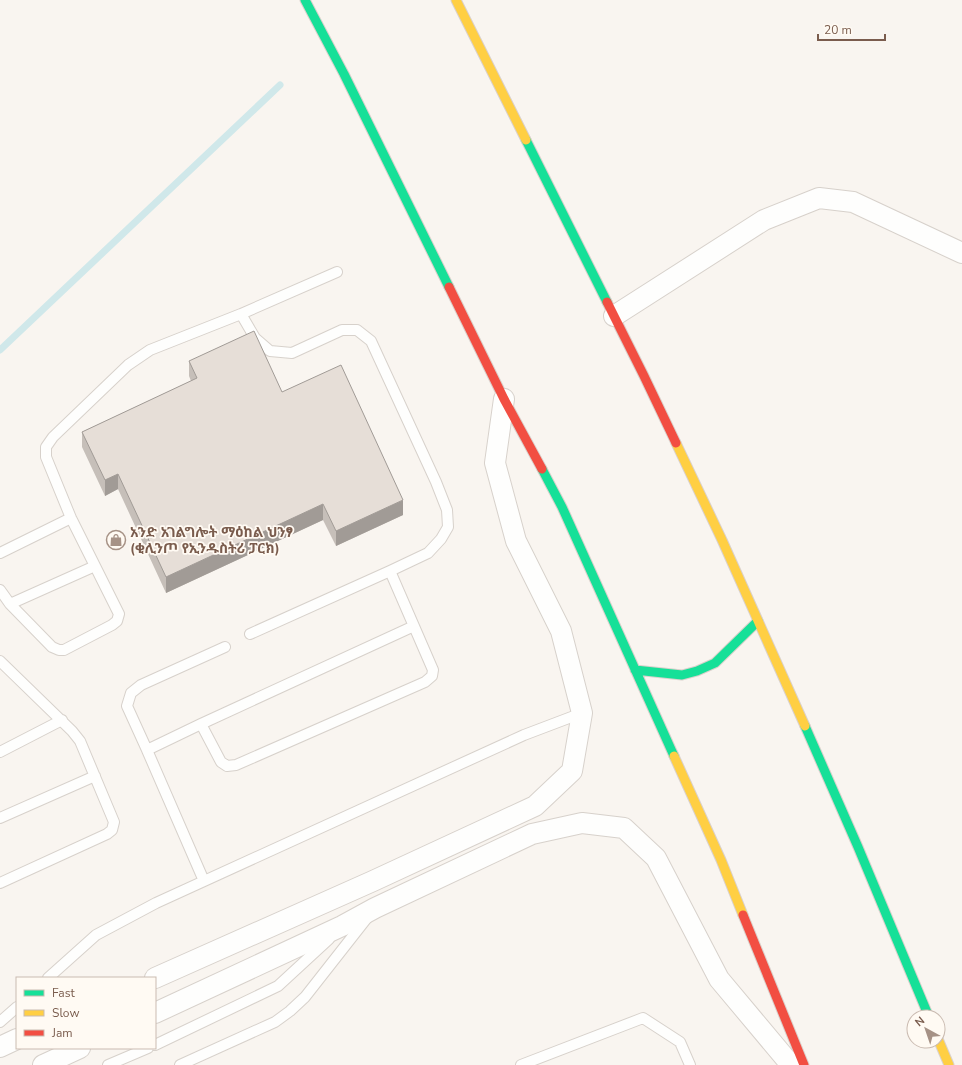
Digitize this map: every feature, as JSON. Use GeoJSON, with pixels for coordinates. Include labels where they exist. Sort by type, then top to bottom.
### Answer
{"type":"FeatureCollection","features":[{"type":"Feature","properties":{"kind":"highway"},"geometry":{"type":"LineString","coordinates":[[305,0],[344,74],[504,399],[562,507],[721,860],[804,1065]]}},
{"type":"Feature","properties":{"kind":"highway"},"geometry":{"type":"LineString","coordinates":[[458,3],[644,376],[722,540],[858,847],[926,1009]]}},
{"type":"Feature","properties":{"kind":"highway"},"geometry":{"type":"LineString","coordinates":[[635,670],[682,675],[698,671],[715,663],[758,620]]}},
{"type":"Feature","properties":{"kind":"highway"},"geometry":{"type":"LineString","coordinates":[[942,1049],[949,1065]]}},
{"type":"Feature","properties":{"kind":"street"},"geometry":{"type":"LineString","coordinates":[[614,316],[764,220],[819,198],[853,202],[962,254]]}},
{"type":"Feature","properties":{"kind":"street"},"geometry":{"type":"LineString","coordinates":[[156,978],[373,882],[535,806],[572,771],[582,713],[561,631],[516,541],[495,463],[504,399]]}},
{"type":"Feature","properties":{"kind":"street"},"geometry":{"type":"LineString","coordinates":[[156,1013],[342,926],[375,908],[532,834],[582,823],[624,828],[656,858],[719,979],[791,1065]]}},
{"type":"Feature","properties":{"kind":"street"},"geometry":{"type":"LineString","coordinates":[[0,1047],[16,1039]]}},
{"type":"Feature","properties":{"kind":"street"},"geometry":{"type":"LineString","coordinates":[[43,1065],[78,1049]]}},
{"type":"Feature","properties":{"kind":"lane"},"geometry":{"type":"LineString","coordinates":[[0,590],[10,604],[52,647],[59,650],[64,650],[117,621],[119,614],[71,518],[46,457],[46,447],[53,436],[128,366],[150,350],[241,314],[337,272]]}},
{"type":"Feature","properties":{"kind":"lane"},"geometry":{"type":"LineString","coordinates":[[241,314],[255,338],[270,351],[292,353],[342,330],[357,330],[370,341],[436,482],[447,510],[448,527],[441,539],[428,553],[250,634]]}},
{"type":"Feature","properties":{"kind":"lane"},"geometry":{"type":"LineString","coordinates":[[0,553],[71,518]]}},
{"type":"Feature","properties":{"kind":"lane"},"geometry":{"type":"LineString","coordinates":[[10,604],[95,566]]}},
{"type":"Feature","properties":{"kind":"lane"},"geometry":{"type":"LineString","coordinates":[[201,724],[221,762],[227,766],[236,766],[425,682],[432,676],[433,670],[390,571]]}},
{"type":"Feature","properties":{"kind":"lane"},"geometry":{"type":"LineString","coordinates":[[147,750],[414,626]]}},
{"type":"Feature","properties":{"kind":"lane"},"geometry":{"type":"LineString","coordinates":[[204,881],[127,706],[131,693],[141,685],[225,648]]}},
{"type":"Feature","properties":{"kind":"lane"},"geometry":{"type":"LineString","coordinates":[[0,661],[62,720],[80,741],[114,822],[112,830],[108,834],[0,883]]}},
{"type":"Feature","properties":{"kind":"lane"},"geometry":{"type":"LineString","coordinates":[[49,977],[96,935],[156,903],[524,735],[582,713]]}},
{"type":"Feature","properties":{"kind":"lane"},"geometry":{"type":"LineString","coordinates":[[0,752],[62,720]]}},
{"type":"Feature","properties":{"kind":"lane"},"geometry":{"type":"LineString","coordinates":[[0,818],[95,776]]}},
{"type":"Feature","properties":{"kind":"lane"},"geometry":{"type":"LineString","coordinates":[[181,1065],[275,1022],[290,1011],[304,997],[375,908]]}},
{"type":"Feature","properties":{"kind":"lane"},"geometry":{"type":"LineString","coordinates":[[156,1045],[278,986],[342,926]]}},
{"type":"Feature","properties":{"kind":"lane"},"geometry":{"type":"LineString","coordinates":[[0,1022],[16,1007]]}},
{"type":"Feature","properties":{"kind":"lane"},"geometry":{"type":"LineString","coordinates":[[521,1065],[643,1018],[680,1042],[690,1065]]}},
{"type":"Feature","properties":{"kind":"lane"},"geometry":{"type":"LineString","coordinates":[[108,1065],[146,1049]]}},
{"type":"Feature","properties":{"kind":"building"},"geometry":{"type":"Polygon","coordinates":[[[254,331],[282,392],[341,365],[403,500],[336,531],[323,504],[166,577],[118,474],[105,480],[82,432],[197,378],[189,361],[254,331]]]}},
{"type":"Feature","properties":{"kind":"waterway"},"geometry":{"type":"LineString","coordinates":[[0,350],[280,85]]}},
{"type":"Feature","properties":{"kind":"traffic: fast"},"geometry":{"type":"LineString","coordinates":[[305,0],[344,74],[449,287]]}},
{"type":"Feature","properties":{"kind":"traffic: fast"},"geometry":{"type":"LineString","coordinates":[[526,140],[607,302]]}},
{"type":"Feature","properties":{"kind":"traffic: fast"},"geometry":{"type":"LineString","coordinates":[[542,469],[562,507],[674,756]]}},
{"type":"Feature","properties":{"kind":"traffic: fast"},"geometry":{"type":"LineString","coordinates":[[635,670],[682,675],[697,671],[715,663],[758,621]]}},
{"type":"Feature","properties":{"kind":"traffic: fast"},"geometry":{"type":"LineString","coordinates":[[805,726],[858,847],[926,1009]]}},
{"type":"Feature","properties":{"kind":"traffic: slow"},"geometry":{"type":"LineString","coordinates":[[456,0],[526,140]]}},
{"type":"Feature","properties":{"kind":"traffic: slow"},"geometry":{"type":"LineString","coordinates":[[676,443],[722,540],[805,726]]}},
{"type":"Feature","properties":{"kind":"traffic: slow"},"geometry":{"type":"LineString","coordinates":[[674,756],[721,860],[743,915]]}},
{"type":"Feature","properties":{"kind":"traffic: slow"},"geometry":{"type":"LineString","coordinates":[[942,1049],[949,1065]]}},
{"type":"Feature","properties":{"kind":"traffic: jam"},"geometry":{"type":"LineString","coordinates":[[449,287],[504,399],[542,469]]}},
{"type":"Feature","properties":{"kind":"traffic: jam"},"geometry":{"type":"LineString","coordinates":[[607,302],[676,443]]}},
{"type":"Feature","properties":{"kind":"traffic: jam"},"geometry":{"type":"LineString","coordinates":[[743,915],[804,1065]]}},
{"type":"Feature","properties":{"kind":"place","name":"አንድ አገልግሎት ማዕከል ህንፃ (ቂሊንጦ የኢንዱስትሪ ፓርክ)"},"geometry":{"type":"Point","coordinates":[116,540]}}]}
